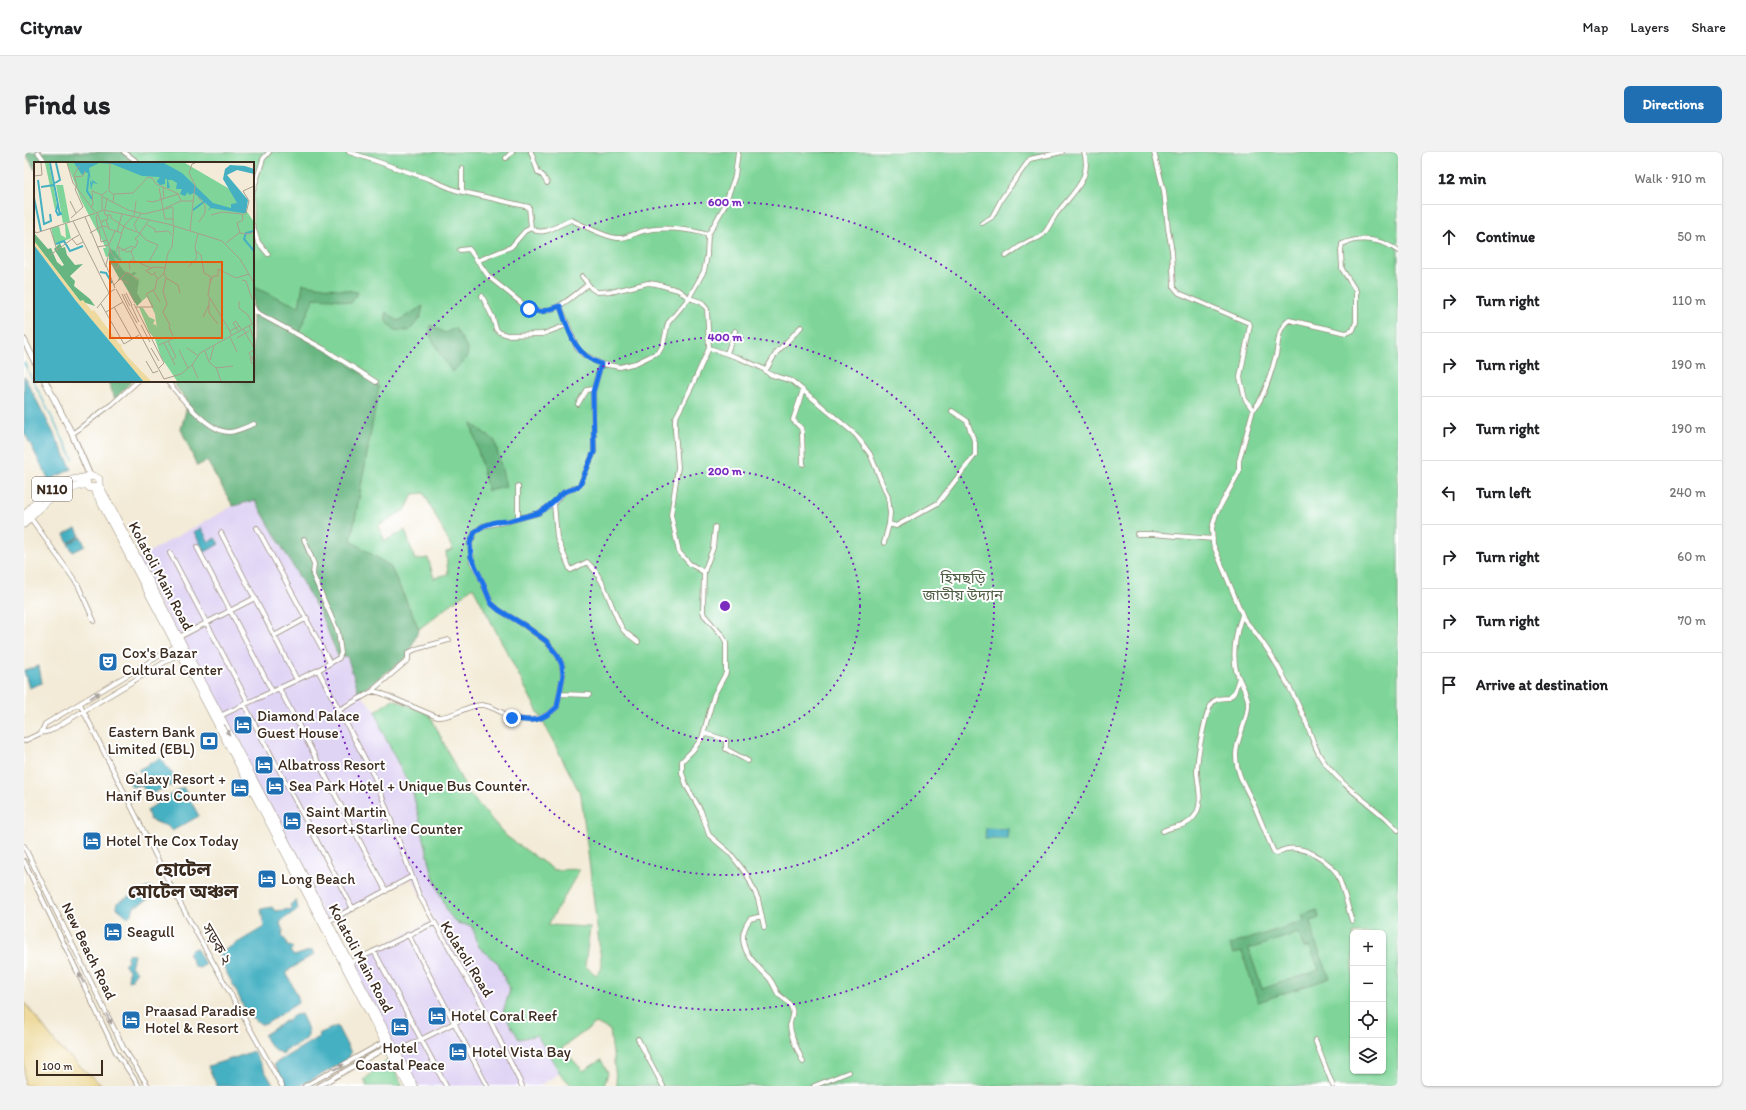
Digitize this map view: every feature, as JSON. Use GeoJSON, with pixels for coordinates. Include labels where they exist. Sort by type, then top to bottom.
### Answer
{"type":"FeatureCollection","features":[{"type":"Feature","properties":{"kind":"highway"},"geometry":{"type":"LineString","coordinates":[[93,476],[98,479],[96,487],[90,488],[88,479],[93,476]]}},
{"type":"Feature","properties":{"kind":"highway","name":"N110"},"geometry":{"type":"LineString","coordinates":[[24,524],[27,516],[43,503],[66,489],[88,479]]}},
{"type":"Feature","properties":{"kind":"highway","name":"Kolatoli Main Road"},"geometry":{"type":"LineString","coordinates":[[96,487],[220,716],[328,922],[334,942],[349,963],[387,1043]]}},
{"type":"Feature","properties":{"kind":"highway","name":"Kolatoli Main Road"},"geometry":{"type":"LineString","coordinates":[[126,544],[178,649],[387,1043]]}},
{"type":"Feature","properties":{"kind":"highway"},"geometry":{"type":"LineString","coordinates":[[387,1043],[396,1052],[414,1086]]}},
{"type":"Feature","properties":{"kind":"highway"},"geometry":{"type":"LineString","coordinates":[[387,1043],[408,1086]]}},
{"type":"Feature","properties":{"kind":"street"},"geometry":{"type":"LineString","coordinates":[[38,152],[45,162]]}},
{"type":"Feature","properties":{"kind":"street"},"geometry":{"type":"LineString","coordinates":[[124,152],[135,160],[135,162]]}},
{"type":"Feature","properties":{"kind":"street"},"geometry":{"type":"LineString","coordinates":[[254,188],[263,159],[269,152]]}},
{"type":"Feature","properties":{"kind":"street"},"geometry":{"type":"LineString","coordinates":[[348,152],[365,154],[462,192],[529,207],[531,228]]}},
{"type":"Feature","properties":{"kind":"street"},"geometry":{"type":"LineString","coordinates":[[506,158],[512,152]]}},
{"type":"Feature","properties":{"kind":"street"},"geometry":{"type":"LineString","coordinates":[[532,152],[538,172],[543,176],[547,183]]}},
{"type":"Feature","properties":{"kind":"street"},"geometry":{"type":"LineString","coordinates":[[560,306],[577,348],[583,354],[601,364],[625,366],[650,358],[659,352],[663,345],[668,323],[689,298],[704,271],[707,256],[708,235],[724,207],[735,176],[738,152]]}},
{"type":"Feature","properties":{"kind":"street"},"geometry":{"type":"LineString","coordinates":[[982,223],[992,217],[1002,198],[1030,159],[1062,152]]}},
{"type":"Feature","properties":{"kind":"street"},"geometry":{"type":"LineString","coordinates":[[1006,256],[1030,241],[1040,237],[1050,227],[1055,216],[1080,186],[1085,173],[1086,158],[1084,152]]}},
{"type":"Feature","properties":{"kind":"street"},"geometry":{"type":"LineString","coordinates":[[1154,152],[1164,190],[1172,251],[1174,287],[1179,293],[1249,323],[1250,325],[1240,377],[1245,399],[1253,410]]}},
{"type":"Feature","properties":{"kind":"street"},"geometry":{"type":"LineString","coordinates":[[462,168],[462,192]]}},
{"type":"Feature","properties":{"kind":"street"},"geometry":{"type":"LineString","coordinates":[[531,228],[534,231],[541,232],[560,226],[571,220],[592,230],[616,238],[627,238],[644,231],[655,229],[698,231],[708,235]]}},
{"type":"Feature","properties":{"kind":"street"},"geometry":{"type":"LineString","coordinates":[[477,260],[511,247],[525,231],[531,228]]}},
{"type":"Feature","properties":{"kind":"street"},"geometry":{"type":"LineString","coordinates":[[254,229],[258,242],[268,254]]}},
{"type":"Feature","properties":{"kind":"street"},"geometry":{"type":"LineString","coordinates":[[1398,251],[1375,241],[1363,239],[1351,240],[1342,244],[1342,269],[1356,291],[1356,322],[1352,330],[1346,332],[1288,320],[1282,327],[1276,355],[1260,401],[1253,410],[1240,456],[1239,472],[1216,514],[1212,528],[1213,539],[1220,563],[1243,617],[1284,674],[1321,759],[1346,785],[1384,815],[1398,830]]}},
{"type":"Feature","properties":{"kind":"street"},"geometry":{"type":"LineString","coordinates":[[460,250],[469,249],[489,277],[529,309],[541,312],[560,306],[588,284]]}},
{"type":"Feature","properties":{"kind":"street"},"geometry":{"type":"LineString","coordinates":[[582,276],[595,291],[604,293],[624,290],[648,283],[656,284],[675,289],[689,298],[701,302],[707,308],[709,348],[676,419],[675,430],[678,467],[671,515],[679,552],[690,564],[704,572]]}},
{"type":"Feature","properties":{"kind":"street"},"geometry":{"type":"LineString","coordinates":[[482,296],[493,318],[496,329],[507,335],[543,334],[567,325]]}},
{"type":"Feature","properties":{"kind":"street"},"geometry":{"type":"LineString","coordinates":[[254,309],[256,312],[324,350],[376,382]]}},
{"type":"Feature","properties":{"kind":"street"},"geometry":{"type":"LineString","coordinates":[[766,370],[776,353],[801,327]]}},
{"type":"Feature","properties":{"kind":"street"},"geometry":{"type":"LineString","coordinates":[[727,353],[735,330]]}},
{"type":"Feature","properties":{"kind":"street"},"geometry":{"type":"LineString","coordinates":[[24,340],[34,360]]}},
{"type":"Feature","properties":{"kind":"street"},"geometry":{"type":"LineString","coordinates":[[709,348],[727,353],[766,370],[769,374],[792,381],[851,429],[870,454],[888,497],[890,524],[884,543]]}},
{"type":"Feature","properties":{"kind":"street"},"geometry":{"type":"LineString","coordinates":[[373,691],[437,717],[445,717],[479,705],[486,705],[512,718],[529,721],[550,714],[557,707],[561,694],[563,675],[562,665],[558,656],[546,641],[495,607],[488,597],[471,557],[472,538],[479,528],[489,524],[538,513],[554,503],[564,492],[580,485],[592,458],[594,445],[594,389],[601,364]]}},
{"type":"Feature","properties":{"kind":"street"},"geometry":{"type":"LineString","coordinates":[[46,382],[72,434],[88,479]]}},
{"type":"Feature","properties":{"kind":"street"},"geometry":{"type":"LineString","coordinates":[[72,434],[112,404],[137,382]]}},
{"type":"Feature","properties":{"kind":"street"},"geometry":{"type":"LineString","coordinates":[[168,382],[189,407],[210,426],[228,432],[254,424]]}},
{"type":"Feature","properties":{"kind":"street"},"geometry":{"type":"LineString","coordinates":[[578,404],[586,390],[594,389]]}},
{"type":"Feature","properties":{"kind":"street"},"geometry":{"type":"LineString","coordinates":[[803,390],[793,420],[801,428],[803,464]]}},
{"type":"Feature","properties":{"kind":"street"},"geometry":{"type":"LineString","coordinates":[[890,524],[896,526],[938,503],[975,455],[975,443],[967,421],[952,412]]}},
{"type":"Feature","properties":{"kind":"street"},"geometry":{"type":"LineString","coordinates":[[518,486],[518,518]]}},
{"type":"Feature","properties":{"kind":"street"},"geometry":{"type":"LineString","coordinates":[[554,503],[557,538],[570,569],[571,570],[587,562],[595,570],[610,598],[622,629],[638,642]]}},
{"type":"Feature","properties":{"kind":"street"},"geometry":{"type":"LineString","coordinates":[[27,516],[78,585],[94,621]]}},
{"type":"Feature","properties":{"kind":"street"},"geometry":{"type":"LineString","coordinates":[[715,527],[713,548],[704,572],[704,615],[722,635],[726,642],[725,675],[714,694],[704,733],[694,750],[682,761],[682,773],[687,787],[701,811],[709,835],[730,853],[747,875],[758,899],[764,927]]}},
{"type":"Feature","properties":{"kind":"street"},"geometry":{"type":"LineString","coordinates":[[257,528],[330,662]]}},
{"type":"Feature","properties":{"kind":"street"},"geometry":{"type":"LineString","coordinates":[[220,533],[297,680]]}},
{"type":"Feature","properties":{"kind":"street"},"geometry":{"type":"LineString","coordinates":[[1137,534],[1213,539]]}},
{"type":"Feature","properties":{"kind":"street"},"geometry":{"type":"LineString","coordinates":[[220,716],[318,670],[339,658],[341,653],[338,632],[313,575],[314,564],[304,539]]}},
{"type":"Feature","properties":{"kind":"street"},"geometry":{"type":"LineString","coordinates":[[198,547],[272,691]]}},
{"type":"Feature","properties":{"kind":"street"},"geometry":{"type":"LineString","coordinates":[[170,553],[353,909]]}},
{"type":"Feature","properties":{"kind":"street"},"geometry":{"type":"LineString","coordinates":[[178,638],[255,598]]}},
{"type":"Feature","properties":{"kind":"street"},"geometry":{"type":"LineString","coordinates":[[1243,617],[1237,628],[1235,655],[1236,669],[1248,702],[1246,715],[1238,739],[1236,754],[1237,766],[1241,780],[1254,805],[1274,852],[1277,853],[1283,849],[1292,848],[1308,852],[1322,860],[1335,871],[1352,921]]}},
{"type":"Feature","properties":{"kind":"street"},"geometry":{"type":"LineString","coordinates":[[274,636],[307,618]]}},
{"type":"Feature","properties":{"kind":"street"},"geometry":{"type":"LineString","coordinates":[[339,710],[373,691],[408,660],[408,653],[416,649],[449,640]]}},
{"type":"Feature","properties":{"kind":"street"},"geometry":{"type":"LineString","coordinates":[[41,732],[45,724],[126,676],[178,649]]}},
{"type":"Feature","properties":{"kind":"street"},"geometry":{"type":"LineString","coordinates":[[24,742],[41,732],[50,731],[84,711],[178,649]]}},
{"type":"Feature","properties":{"kind":"street"},"geometry":{"type":"LineString","coordinates":[[318,670],[375,778],[411,877],[434,923]]}},
{"type":"Feature","properties":{"kind":"street"},"geometry":{"type":"LineString","coordinates":[[126,676],[130,682]]}},
{"type":"Feature","properties":{"kind":"street"},"geometry":{"type":"LineString","coordinates":[[1163,831],[1188,823],[1195,815],[1200,802],[1197,771],[1199,753],[1207,718],[1213,701],[1229,698],[1234,693],[1239,678]]}},
{"type":"Feature","properties":{"kind":"street"},"geometry":{"type":"LineString","coordinates":[[279,688],[386,891]]}},
{"type":"Feature","properties":{"kind":"street"},"geometry":{"type":"LineString","coordinates":[[561,694],[589,696]]}},
{"type":"Feature","properties":{"kind":"street","name":"সড়ক ২"},"geometry":{"type":"LineString","coordinates":[[80,704],[176,896],[282,1086]]}},
{"type":"Feature","properties":{"kind":"street"},"geometry":{"type":"LineString","coordinates":[[704,733],[726,740],[726,749],[748,761]]}},
{"type":"Feature","properties":{"kind":"street","name":"New Beach Road"},"geometry":{"type":"LineString","coordinates":[[24,846],[124,1047],[148,1086]]}},
{"type":"Feature","properties":{"kind":"street","name":"New Beach Road"},"geometry":{"type":"LineString","coordinates":[[24,860],[116,1052],[139,1086]]}},
{"type":"Feature","properties":{"kind":"street"},"geometry":{"type":"LineString","coordinates":[[328,922],[411,877]]}},
{"type":"Feature","properties":{"kind":"street"},"geometry":{"type":"LineString","coordinates":[[37,886],[42,883]]}},
{"type":"Feature","properties":{"kind":"street"},"geometry":{"type":"LineString","coordinates":[[762,916],[750,919],[745,926],[742,937],[744,948],[758,968],[770,979],[779,994],[788,1001],[792,1009],[791,1032],[803,1062]]}},
{"type":"Feature","properties":{"kind":"street","name":"Kolatoli Road"},"geometry":{"type":"LineString","coordinates":[[349,963],[434,923],[484,1008],[522,1086]]}},
{"type":"Feature","properties":{"kind":"street"},"geometry":{"type":"LineString","coordinates":[[408,934],[487,1086]]}},
{"type":"Feature","properties":{"kind":"street"},"geometry":{"type":"LineString","coordinates":[[374,951],[446,1086]]}},
{"type":"Feature","properties":{"kind":"street","name":"Kolatoli Road"},"geometry":{"type":"LineString","coordinates":[[396,1052],[484,1008]]}},
{"type":"Feature","properties":{"kind":"street"},"geometry":{"type":"LineString","coordinates":[[638,1039],[663,1086]]}},
{"type":"Feature","properties":{"kind":"street"},"geometry":{"type":"LineString","coordinates":[[1315,1040],[1333,1086]]}},
{"type":"Feature","properties":{"kind":"street"},"geometry":{"type":"LineString","coordinates":[[305,1086],[387,1043]]}},
{"type":"Feature","properties":{"kind":"street"},"geometry":{"type":"LineString","coordinates":[[319,1086],[387,1043]]}},
{"type":"Feature","properties":{"kind":"street"},"geometry":{"type":"LineString","coordinates":[[116,1052],[124,1047]]}},
{"type":"Feature","properties":{"kind":"street"},"geometry":{"type":"LineString","coordinates":[[814,1086],[849,1072]]}},
{"type":"Feature","properties":{"kind":"shaded area"},"geometry":{"type":"Polygon","coordinates":[[[255,500],[321,615],[338,658],[347,656],[359,693],[376,711],[382,731],[413,793],[433,876],[448,913],[457,923],[472,926],[479,947],[498,963],[510,990],[503,1012],[537,1035],[560,1073],[539,1086],[412,1086],[348,963],[433,920],[412,878],[327,923],[136,559],[233,506],[255,500]]]}},
{"type":"Feature","properties":{"kind":"green space"},"geometry":{"type":"Polygon","coordinates":[[[25,152],[122,152],[134,161],[138,162],[34,162],[34,168],[25,152]]]}},
{"type":"Feature","properties":{"kind":"green space","name":"হিমছড়ি জাতীয় উদ্যান"},"geometry":{"type":"Polygon","coordinates":[[[69,152],[1398,152],[1398,1086],[617,1086],[610,1030],[596,1023],[562,1048],[583,1071],[601,1060],[608,1073],[604,1086],[572,1086],[560,1073],[537,1035],[519,1039],[503,1012],[510,990],[498,963],[479,947],[472,926],[457,923],[448,913],[433,876],[413,793],[382,731],[376,711],[393,699],[430,715],[467,791],[506,836],[554,870],[580,869],[548,925],[590,927],[585,966],[596,975],[602,968],[581,795],[473,587],[419,629],[390,566],[351,541],[368,448],[254,372],[254,162],[75,162],[69,152]],[[424,493],[413,494],[406,509],[378,526],[385,541],[405,530],[415,560],[428,558],[434,578],[448,574],[446,552],[453,550],[424,493]]]}},
{"type":"Feature","properties":{"kind":"green space"},"geometry":{"type":"Polygon","coordinates":[[[303,284],[358,292],[351,303],[336,299],[314,298],[299,332],[332,352],[379,387],[351,541],[390,566],[419,629],[407,657],[359,693],[347,656],[339,658],[321,615],[255,500],[233,506],[207,461],[197,466],[181,429],[188,403],[173,382],[254,382],[254,287],[299,307],[303,284]]]}},
{"type":"Feature","properties":{"kind":"green space"},"geometry":{"type":"Polygon","coordinates":[[[423,306],[420,318],[409,331],[395,330],[386,322],[386,312],[398,321],[423,306]]]}},
{"type":"Feature","properties":{"kind":"green space"},"geometry":{"type":"Polygon","coordinates":[[[431,325],[445,333],[455,328],[468,349],[467,358],[452,372],[430,335],[431,325]]]}},
{"type":"Feature","properties":{"kind":"green space"},"geometry":{"type":"Polygon","coordinates":[[[108,382],[131,382],[115,399],[108,382]]]}},
{"type":"Feature","properties":{"kind":"green space"},"geometry":{"type":"Polygon","coordinates":[[[471,423],[495,441],[506,487],[488,491],[471,423]]]}},
{"type":"Feature","properties":{"kind":"green space"},"geometry":{"type":"Polygon","coordinates":[[[1317,910],[1319,918],[1311,921],[1316,944],[1330,978],[1258,1002],[1242,952],[1233,954],[1230,945],[1304,921],[1302,915],[1317,910]],[[1298,933],[1249,949],[1262,989],[1319,970],[1310,947],[1304,948],[1298,933]]]}},
{"type":"Feature","properties":{"kind":"green space"},"geometry":{"type":"Polygon","coordinates":[[[388,1059],[403,1086],[366,1086],[366,1081],[364,1080],[388,1059]]]}},
{"type":"Feature","properties":{"kind":"sand"},"geometry":{"type":"Polygon","coordinates":[[[24,1002],[58,1046],[102,1086],[24,1086],[24,1002]]]}},
{"type":"Feature","properties":{"kind":"water"},"geometry":{"type":"Polygon","coordinates":[[[24,376],[72,469],[49,480],[24,432],[24,376]]]}},
{"type":"Feature","properties":{"kind":"water"},"geometry":{"type":"Polygon","coordinates":[[[76,528],[80,536],[68,543],[64,535],[76,528]]]}},
{"type":"Feature","properties":{"kind":"water"},"geometry":{"type":"Polygon","coordinates":[[[201,528],[209,542],[215,538],[219,544],[205,552],[194,532],[201,528]]]}},
{"type":"Feature","properties":{"kind":"water"},"geometry":{"type":"Polygon","coordinates":[[[81,537],[85,546],[73,552],[68,544],[81,537]]]}},
{"type":"Feature","properties":{"kind":"water"},"geometry":{"type":"Polygon","coordinates":[[[39,666],[42,683],[29,688],[24,670],[39,666]]]}},
{"type":"Feature","properties":{"kind":"water"},"geometry":{"type":"Polygon","coordinates":[[[160,758],[174,776],[174,786],[168,786],[149,795],[141,785],[132,787],[126,776],[134,771],[136,779],[140,783],[144,782],[144,776],[138,770],[160,758]]]}},
{"type":"Feature","properties":{"kind":"water"},"geometry":{"type":"Polygon","coordinates":[[[183,787],[199,816],[172,831],[167,826],[150,820],[147,810],[183,787]]]}},
{"type":"Feature","properties":{"kind":"water"},"geometry":{"type":"Polygon","coordinates":[[[986,828],[1008,829],[1007,839],[985,839],[986,828]]]}},
{"type":"Feature","properties":{"kind":"water"},"geometry":{"type":"Polygon","coordinates":[[[151,886],[155,890],[156,895],[134,907],[132,913],[128,917],[116,907],[117,903],[120,901],[151,886]]]}},
{"type":"Feature","properties":{"kind":"water"},"geometry":{"type":"Polygon","coordinates":[[[296,900],[298,909],[281,921],[280,924],[283,930],[282,936],[287,942],[288,947],[291,946],[293,948],[290,951],[294,956],[312,950],[314,954],[286,972],[298,997],[298,1003],[266,1024],[261,1024],[247,1014],[219,959],[220,953],[264,927],[261,909],[272,907],[275,911],[292,909],[290,905],[296,900]]]}},
{"type":"Feature","properties":{"kind":"water"},"geometry":{"type":"Polygon","coordinates":[[[196,948],[205,964],[200,968],[195,967],[188,953],[196,948]]]}},
{"type":"Feature","properties":{"kind":"water"},"geometry":{"type":"Polygon","coordinates":[[[129,953],[134,955],[131,967],[137,971],[132,980],[128,981],[129,970],[124,965],[128,962],[127,956],[129,953]]]}},
{"type":"Feature","properties":{"kind":"water"},"geometry":{"type":"Polygon","coordinates":[[[301,1014],[308,1029],[307,1037],[300,1043],[285,1050],[284,1054],[280,1053],[269,1044],[264,1035],[295,1015],[301,1014]]]}},
{"type":"Feature","properties":{"kind":"water"},"geometry":{"type":"Polygon","coordinates":[[[337,1026],[351,1053],[348,1055],[350,1059],[300,1086],[286,1086],[274,1064],[320,1036],[318,1034],[337,1026]]]}},
{"type":"Feature","properties":{"kind":"water"},"geometry":{"type":"Polygon","coordinates":[[[253,1051],[274,1086],[217,1086],[208,1066],[253,1051]]]}},
{"type":"Feature","properties":{"kind":"waterway"},"geometry":{"type":"LineString","coordinates":[[24,363],[73,459]]}},
{"type":"Feature","properties":{"kind":"place","name":"Cox's Bazar Cultural Center"},"geometry":{"type":"Point","coordinates":[108,662]}},
{"type":"Feature","properties":{"kind":"place","name":"Diamond Palace Guest House"},"geometry":{"type":"Point","coordinates":[243,725]}},
{"type":"Feature","properties":{"kind":"place","name":"Eastern Bank Limited (EBL)"},"geometry":{"type":"Point","coordinates":[209,741]}},
{"type":"Feature","properties":{"kind":"place","name":"Albatross Resort"},"geometry":{"type":"Point","coordinates":[264,765]}},
{"type":"Feature","properties":{"kind":"place","name":"Sea Park Hotel + Unique Bus Counter"},"geometry":{"type":"Point","coordinates":[275,786]}},
{"type":"Feature","properties":{"kind":"place","name":"Galaxy Resort + Hanif Bus Counter"},"geometry":{"type":"Point","coordinates":[240,788]}},
{"type":"Feature","properties":{"kind":"place","name":"Saint Martin Resort+Starline Counter"},"geometry":{"type":"Point","coordinates":[292,821]}},
{"type":"Feature","properties":{"kind":"place","name":"Hotel The Cox Today"},"geometry":{"type":"Point","coordinates":[92,841]}},
{"type":"Feature","properties":{"kind":"place","name":"Long Beach"},"geometry":{"type":"Point","coordinates":[267,879]}},
{"type":"Feature","properties":{"kind":"place","name":"Seagull"},"geometry":{"type":"Point","coordinates":[113,932]}},
{"type":"Feature","properties":{"kind":"place","name":"Hotel Coral Reef"},"geometry":{"type":"Point","coordinates":[437,1016]}},
{"type":"Feature","properties":{"kind":"place","name":"Praasad Paradise Hotel & Resort"},"geometry":{"type":"Point","coordinates":[131,1020]}},
{"type":"Feature","properties":{"kind":"place","name":"Hotel Coastal Peace"},"geometry":{"type":"Point","coordinates":[400,1027]}},
{"type":"Feature","properties":{"kind":"place","name":"Hotel Vista Bay"},"geometry":{"type":"Point","coordinates":[458,1052]}},
{"type":"Feature","properties":{"kind":"district","name":"হোটেল মোটেল অঞ্চল"},"geometry":{"type":"Point","coordinates":[183,880]}},
{"type":"Feature","properties":{"kind":"route"},"geometry":{"type":"LineString","coordinates":[[512,718],[529,721],[550,714],[557,707],[561,694],[563,675],[562,665],[558,656],[546,641],[524,625],[499,610],[491,603],[480,576],[474,567],[471,557],[470,543],[475,532],[479,528],[495,522],[509,521],[538,513],[554,503],[564,492],[580,485],[594,452],[593,392],[601,364],[586,357],[577,348],[560,306],[541,312],[535,312],[529,309]]}}]}
